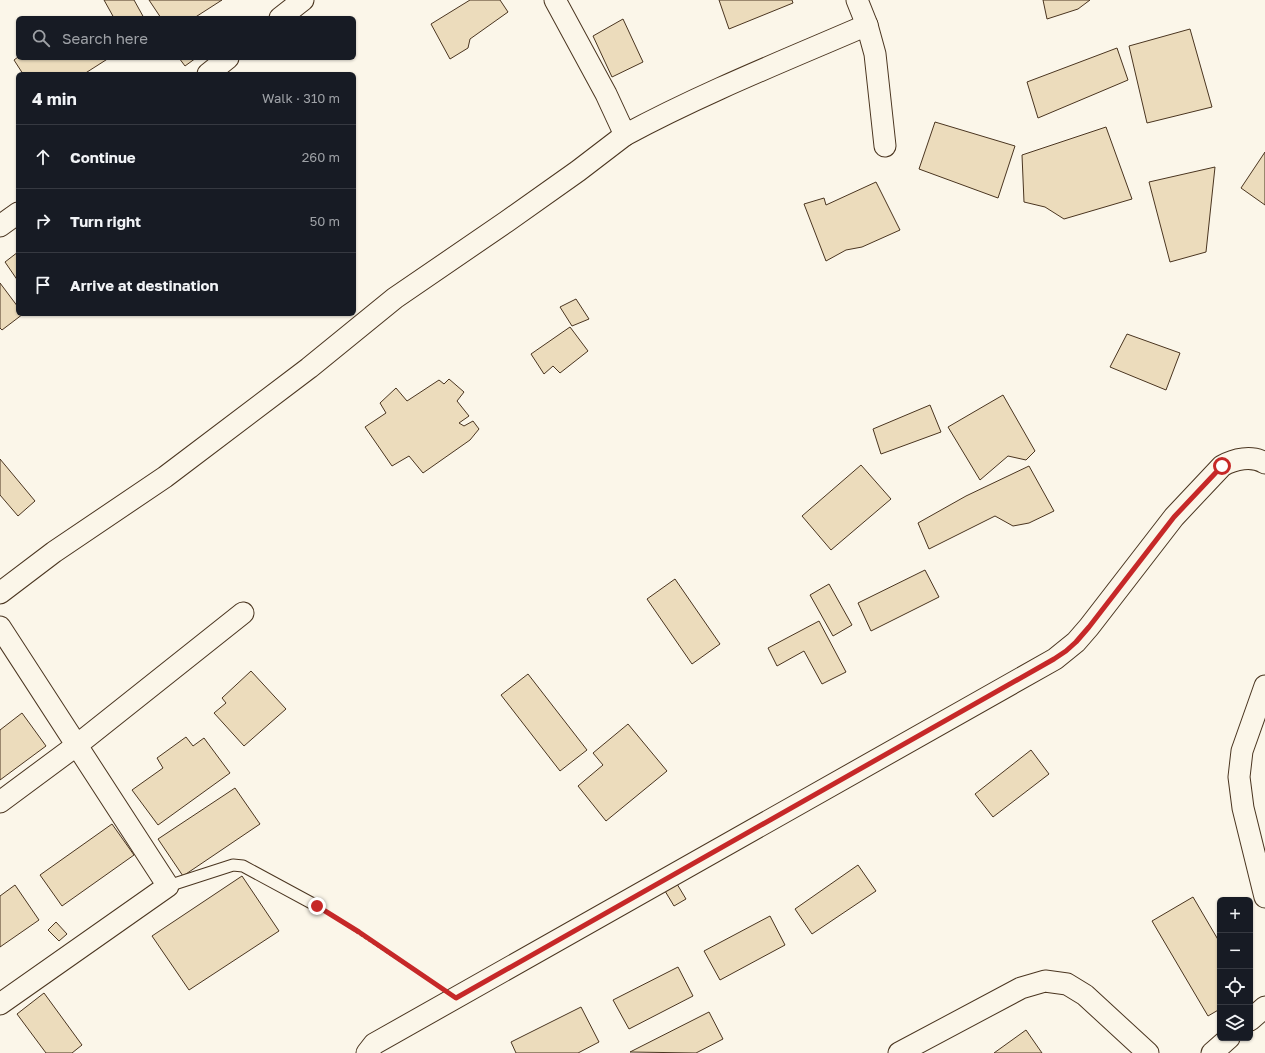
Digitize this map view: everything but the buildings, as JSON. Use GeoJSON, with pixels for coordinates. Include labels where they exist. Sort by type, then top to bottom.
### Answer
{"type":"FeatureCollection","features":[{"type":"Feature","properties":{"kind":"street"},"geometry":{"type":"LineString","coordinates":[[555,0],[606,94],[625,136]]}},
{"type":"Feature","properties":{"kind":"street"},"geometry":{"type":"LineString","coordinates":[[857,0],[867,25],[875,54],[885,146]]}},
{"type":"Feature","properties":{"kind":"street"},"geometry":{"type":"LineString","coordinates":[[0,593],[54,552],[165,477],[309,368],[395,298],[518,213],[625,136],[666,113],[702,96],[867,25]]}},
{"type":"Feature","properties":{"kind":"street"},"geometry":{"type":"LineString","coordinates":[[210,72],[226,60]]}},
{"type":"Feature","properties":{"kind":"street"},"geometry":{"type":"LineString","coordinates":[[0,226],[16,214]]}},
{"type":"Feature","properties":{"kind":"street"},"geometry":{"type":"LineString","coordinates":[[367,1053],[374,1044],[1054,659],[1066,651],[1080,637],[1174,517],[1222,466],[1231,461],[1247,459],[1262,461],[1265,463]]}},
{"type":"Feature","properties":{"kind":"street"},"geometry":{"type":"LineString","coordinates":[[0,802],[77,745],[242,613]]}},
{"type":"Feature","properties":{"kind":"street"},"geometry":{"type":"LineString","coordinates":[[0,627],[168,886],[0,1004]]}},
{"type":"Feature","properties":{"kind":"street"},"geometry":{"type":"LineString","coordinates":[[1265,686],[1242,751],[1239,777],[1243,808],[1265,897]]}},
{"type":"Feature","properties":{"kind":"street"},"geometry":{"type":"LineString","coordinates":[[899,1053],[1021,988],[1045,981],[1067,984],[1085,995],[1148,1053]]}},
{"type":"Feature","properties":{"kind":"street"},"geometry":{"type":"LineString","coordinates":[[1253,1018],[1265,1008]]}},
{"type":"Feature","properties":{"kind":"street"},"geometry":{"type":"LineString","coordinates":[[1212,1053],[1226,1041]]}},
{"type":"Feature","properties":{"kind":"lane"},"geometry":{"type":"LineString","coordinates":[[168,886],[233,865],[243,866],[317,906]]}},
{"type":"Feature","properties":{"kind":"path"},"geometry":{"type":"LineString","coordinates":[[317,906],[359,932],[456,998]]}},
{"type":"Feature","properties":{"kind":"route"},"geometry":{"type":"LineString","coordinates":[[317,906],[359,932],[456,998],[1066,651],[1089,627],[1174,517],[1222,466]]}}]}
